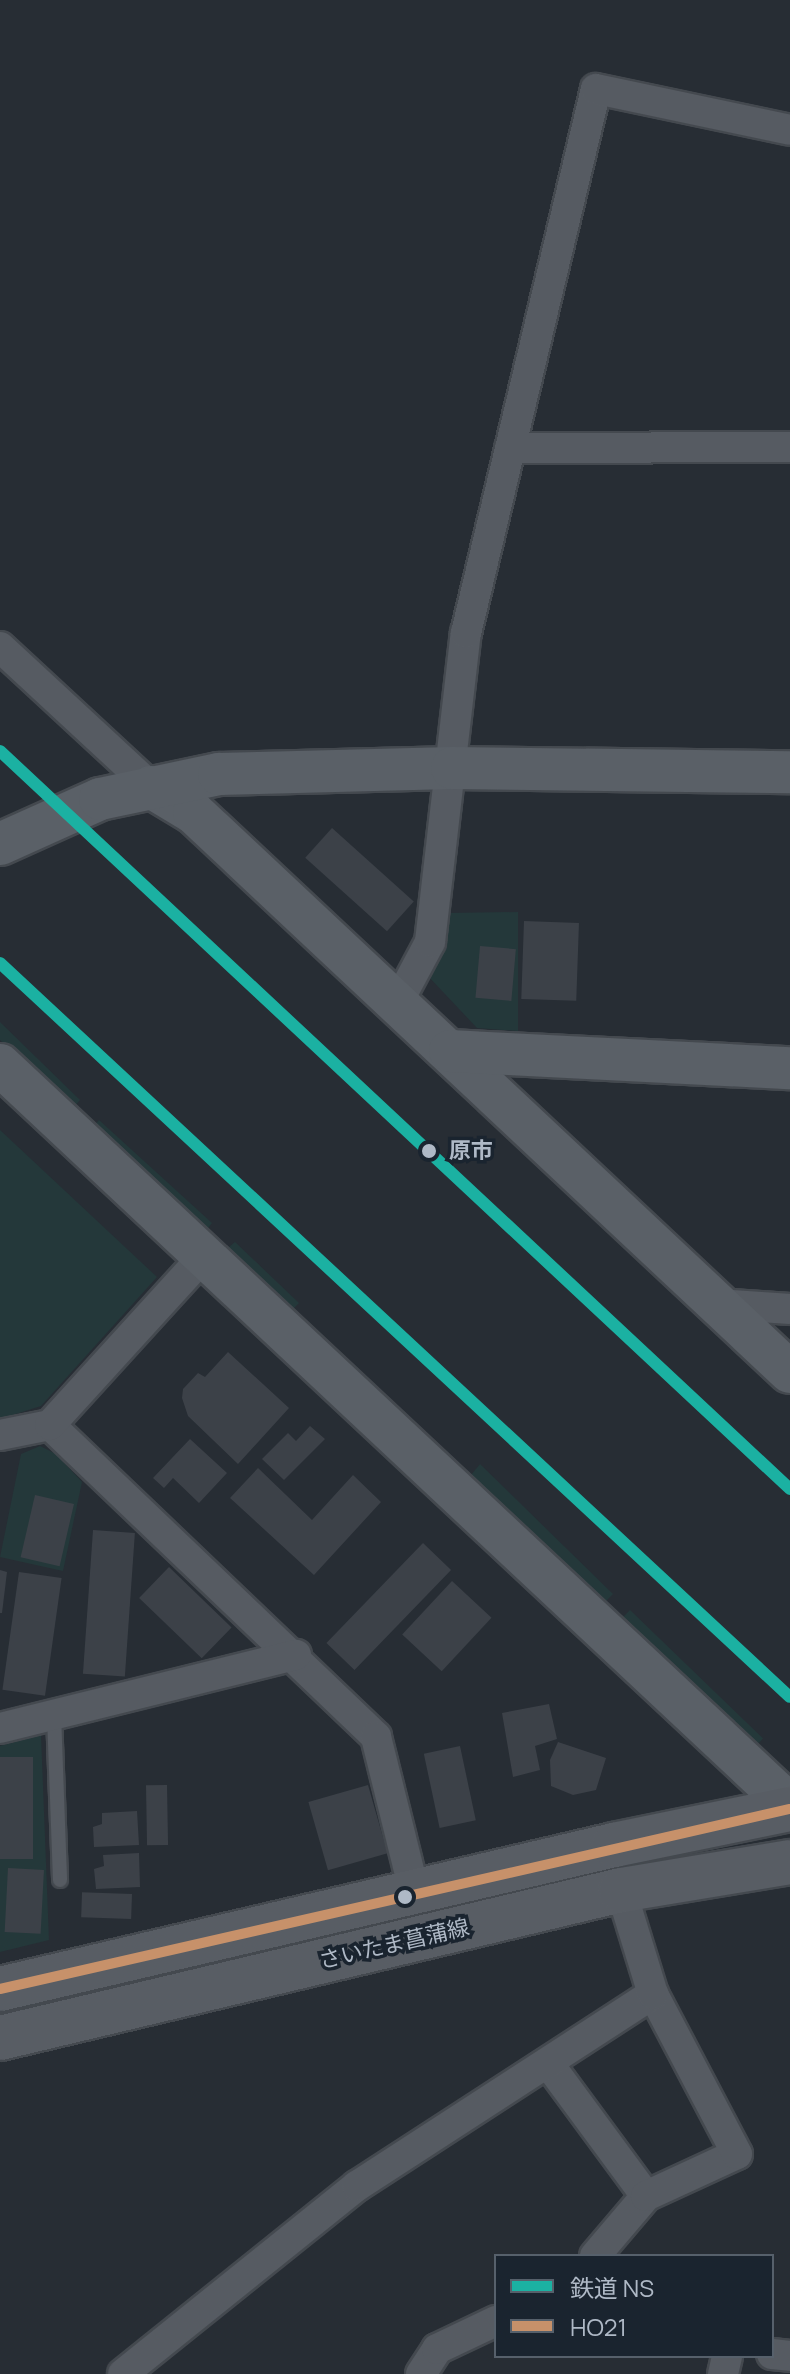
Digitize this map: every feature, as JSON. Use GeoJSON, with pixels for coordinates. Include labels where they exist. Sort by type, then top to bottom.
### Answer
{"type":"FeatureCollection","features":[{"type":"Feature","properties":{"kind":"main road"},"geometry":{"type":"LineString","coordinates":[[0,1989],[414,1890],[790,1807]]}},
{"type":"Feature","properties":{"kind":"main road","name":"さいたま菖蒲線"},"geometry":{"type":"LineString","coordinates":[[0,2038],[621,1890],[790,1862]]}},
{"type":"Feature","properties":{"kind":"street"},"geometry":{"type":"LineString","coordinates":[[398,1002],[430,942],[466,633],[596,89],[790,130]]}},
{"type":"Feature","properties":{"kind":"street"},"geometry":{"type":"LineString","coordinates":[[510,448],[790,447]]}},
{"type":"Feature","properties":{"kind":"street"},"geometry":{"type":"LineString","coordinates":[[0,647],[151,787],[194,813],[790,1372]]}},
{"type":"Feature","properties":{"kind":"street"},"geometry":{"type":"LineString","coordinates":[[0,844],[100,799],[219,774],[452,768],[790,772]]}},
{"type":"Feature","properties":{"kind":"street"},"geometry":{"type":"LineString","coordinates":[[450,1051],[790,1068]]}},
{"type":"Feature","properties":{"kind":"street"},"geometry":{"type":"LineString","coordinates":[[0,1065],[790,1807]]}},
{"type":"Feature","properties":{"kind":"street"},"geometry":{"type":"LineString","coordinates":[[0,1435],[50,1425],[203,1257]]}},
{"type":"Feature","properties":{"kind":"street"},"geometry":{"type":"LineString","coordinates":[[717,1304],[790,1309]]}},
{"type":"Feature","properties":{"kind":"street"},"geometry":{"type":"LineString","coordinates":[[50,1425],[296,1655],[376,1737],[414,1890]]}},
{"type":"Feature","properties":{"kind":"street"},"geometry":{"type":"LineString","coordinates":[[0,1728],[296,1655]]}},
{"type":"Feature","properties":{"kind":"street"},"geometry":{"type":"LineString","coordinates":[[597,2254],[646,2196],[737,2154],[653,1994],[621,1890]]}},
{"type":"Feature","properties":{"kind":"street"},"geometry":{"type":"LineString","coordinates":[[123,2374],[357,2186],[653,1994]]}},
{"type":"Feature","properties":{"kind":"street"},"geometry":{"type":"LineString","coordinates":[[548,2063],[646,2196]]}},
{"type":"Feature","properties":{"kind":"street"},"geometry":{"type":"LineString","coordinates":[[421,2374],[437,2349],[494,2322]]}},
{"type":"Feature","properties":{"kind":"lane"},"geometry":{"type":"LineString","coordinates":[[54,1715],[60,1880]]}},
{"type":"Feature","properties":{"kind":"green space"},"geometry":{"type":"Polygon","coordinates":[[[518,912],[518,1031],[477,1028],[427,975],[447,913],[518,912]]]}},
{"type":"Feature","properties":{"kind":"green space"},"geometry":{"type":"Polygon","coordinates":[[[0,1022],[80,1100],[73,1108],[0,1040],[0,1022]]]}},
{"type":"Feature","properties":{"kind":"green space"},"geometry":{"type":"Polygon","coordinates":[[[99,1120],[212,1223],[205,1232],[93,1127],[99,1120]]]}},
{"type":"Feature","properties":{"kind":"green space"},"geometry":{"type":"Polygon","coordinates":[[[0,1130],[157,1277],[41,1406],[0,1419],[0,1130]]]}},
{"type":"Feature","properties":{"kind":"green space"},"geometry":{"type":"Polygon","coordinates":[[[235,1242],[299,1303],[290,1312],[223,1252],[235,1242]]]}},
{"type":"Feature","properties":{"kind":"green space"},"geometry":{"type":"Polygon","coordinates":[[[40,1446],[56,1454],[82,1482],[63,1571],[0,1557],[21,1454],[40,1446]]]}},
{"type":"Feature","properties":{"kind":"green space"},"geometry":{"type":"Polygon","coordinates":[[[480,1464],[613,1594],[605,1602],[471,1475],[480,1464]]]}},
{"type":"Feature","properties":{"kind":"green space"},"geometry":{"type":"Polygon","coordinates":[[[630,1610],[763,1739],[754,1748],[621,1619],[630,1610]]]}},
{"type":"Feature","properties":{"kind":"green space"},"geometry":{"type":"Polygon","coordinates":[[[41,1735],[49,1940],[0,1952],[0,1746],[41,1735]]]}},
{"type":"Feature","properties":{"kind":"building"},"geometry":{"type":"Polygon","coordinates":[[[332,828],[414,902],[387,931],[305,858],[332,828]]]}},
{"type":"Feature","properties":{"kind":"building"},"geometry":{"type":"Polygon","coordinates":[[[524,921],[579,923],[576,1001],[521,999],[524,921]]]}},
{"type":"Feature","properties":{"kind":"building"},"geometry":{"type":"Polygon","coordinates":[[[480,946],[516,949],[511,1001],[475,998],[480,946]]]}},
{"type":"Feature","properties":{"kind":"building"},"geometry":{"type":"Polygon","coordinates":[[[228,1352],[289,1408],[238,1464],[188,1416],[182,1398],[183,1389],[198,1373],[205,1377],[228,1352]]]}},
{"type":"Feature","properties":{"kind":"building"},"geometry":{"type":"Polygon","coordinates":[[[310,1426],[325,1439],[284,1480],[262,1459],[288,1433],[296,1441],[310,1426]]]}},
{"type":"Feature","properties":{"kind":"building"},"geometry":{"type":"Polygon","coordinates":[[[190,1439],[227,1473],[199,1503],[173,1478],[164,1488],[153,1478],[190,1439]]]}},
{"type":"Feature","properties":{"kind":"building"},"geometry":{"type":"Polygon","coordinates":[[[258,1468],[312,1520],[353,1475],[381,1502],[314,1575],[230,1498],[258,1468]]]}},
{"type":"Feature","properties":{"kind":"building"},"geometry":{"type":"Polygon","coordinates":[[[35,1495],[74,1504],[60,1566],[21,1557],[35,1495]]]}},
{"type":"Feature","properties":{"kind":"building"},"geometry":{"type":"Polygon","coordinates":[[[93,1530],[135,1533],[125,1677],[83,1674],[93,1530]]]}},
{"type":"Feature","properties":{"kind":"building"},"geometry":{"type":"Polygon","coordinates":[[[423,1543],[451,1570],[354,1670],[326,1643],[423,1543]]]}},
{"type":"Feature","properties":{"kind":"building"},"geometry":{"type":"Polygon","coordinates":[[[169,1567],[232,1627],[202,1658],[139,1598],[169,1567]]]}},
{"type":"Feature","properties":{"kind":"building"},"geometry":{"type":"Polygon","coordinates":[[[0,1570],[7,1572],[2,1613],[0,1613],[0,1570]]]}},
{"type":"Feature","properties":{"kind":"building"},"geometry":{"type":"Polygon","coordinates":[[[19,1572],[62,1578],[45,1696],[2,1690],[19,1572]]]}},
{"type":"Feature","properties":{"kind":"building"},"geometry":{"type":"Polygon","coordinates":[[[452,1581],[491,1618],[442,1671],[402,1634],[452,1581]]]}},
{"type":"Feature","properties":{"kind":"building"},"geometry":{"type":"Polygon","coordinates":[[[549,1704],[557,1739],[535,1746],[540,1770],[513,1777],[502,1713],[549,1704]]]}},
{"type":"Feature","properties":{"kind":"building"},"geometry":{"type":"Polygon","coordinates":[[[558,1742],[606,1758],[596,1790],[573,1795],[551,1786],[550,1760],[558,1742]]]}},
{"type":"Feature","properties":{"kind":"building"},"geometry":{"type":"Polygon","coordinates":[[[460,1746],[476,1820],[440,1828],[424,1754],[460,1746]]]}},
{"type":"Feature","properties":{"kind":"building"},"geometry":{"type":"Polygon","coordinates":[[[0,1757],[33,1757],[33,1859],[0,1859],[0,1757]]]}},
{"type":"Feature","properties":{"kind":"building"},"geometry":{"type":"Polygon","coordinates":[[[146,1785],[167,1785],[168,1845],[147,1845],[146,1785]]]}},
{"type":"Feature","properties":{"kind":"building"},"geometry":{"type":"Polygon","coordinates":[[[368,1785],[388,1853],[328,1870],[308,1802],[368,1785]]]}},
{"type":"Feature","properties":{"kind":"building"},"geometry":{"type":"Polygon","coordinates":[[[137,1811],[139,1845],[94,1847],[93,1827],[102,1824],[102,1813],[137,1811]]]}},
{"type":"Feature","properties":{"kind":"building"},"geometry":{"type":"Polygon","coordinates":[[[139,1853],[140,1887],[96,1889],[94,1869],[104,1866],[103,1855],[139,1853]]]}},
{"type":"Feature","properties":{"kind":"building"},"geometry":{"type":"Polygon","coordinates":[[[8,1868],[44,1870],[41,1934],[5,1932],[8,1868]]]}},
{"type":"Feature","properties":{"kind":"building"},"geometry":{"type":"Polygon","coordinates":[[[82,1892],[132,1894],[131,1919],[81,1917],[82,1892]]]}},
{"type":"Feature","properties":{"kind":"rail line","name":"NS"},"geometry":{"type":"LineString","coordinates":[[0,751],[790,1489]]}},
{"type":"Feature","properties":{"kind":"rail line","name":"NS"},"geometry":{"type":"LineString","coordinates":[[0,963],[790,1697]]}},
{"type":"Feature","properties":{"kind":"transit line","name":"HO21"},"geometry":{"type":"LineString","coordinates":[[0,1989],[790,1809]]}},
{"type":"Feature","properties":{"kind":"place","name":"原市"},"geometry":{"type":"Point","coordinates":[429,1151]}}]}
